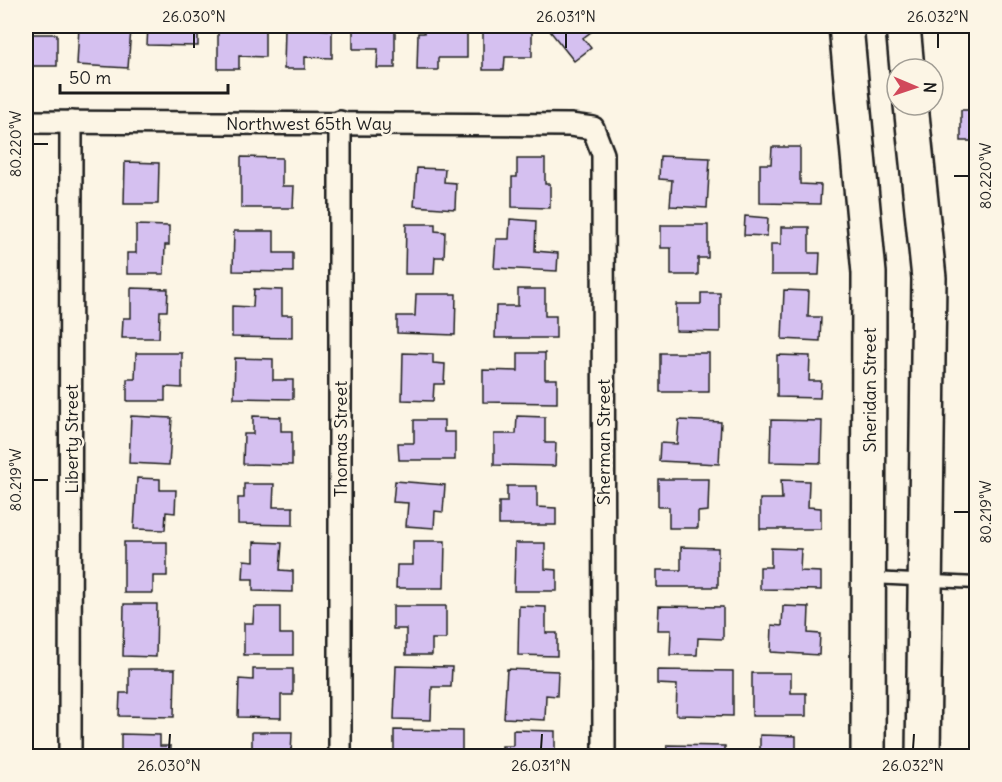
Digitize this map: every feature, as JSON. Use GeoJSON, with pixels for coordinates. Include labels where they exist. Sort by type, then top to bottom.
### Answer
{"type":"FeatureCollection","features":[{"type":"Feature","properties":{"kind":"main road","name":"Sheridan Street"},"geometry":{"type":"LineString","coordinates":[[846,26],[869,273],[868,756]]}},
{"type":"Feature","properties":{"kind":"main road"},"geometry":{"type":"LineString","coordinates":[[903,26],[906,57]]}},
{"type":"Feature","properties":{"kind":"main road"},"geometry":{"type":"LineString","coordinates":[[912,117],[929,278],[923,756]]}},
{"type":"Feature","properties":{"kind":"street","name":"Northwest 65th Way"},"geometry":{"type":"LineString","coordinates":[[26,122],[340,122],[570,125],[593,129]]}},
{"type":"Feature","properties":{"kind":"street","name":"Liberty Street"},"geometry":{"type":"LineString","coordinates":[[70,756],[71,122]]}},
{"type":"Feature","properties":{"kind":"street","name":"Thomas Street"},"geometry":{"type":"LineString","coordinates":[[340,122],[340,756]]}},
{"type":"Feature","properties":{"kind":"street","name":"Sherman Street"},"geometry":{"type":"LineString","coordinates":[[593,129],[603,154],[604,756]]}},
{"type":"Feature","properties":{"kind":"lane"},"geometry":{"type":"LineString","coordinates":[[868,578],[976,583]]}},
{"type":"Feature","properties":{"kind":"building"},"geometry":{"type":"Polygon","coordinates":[[[79,26],[117,26],[117,29],[131,29],[128,68],[77,65],[79,26]]]}},
{"type":"Feature","properties":{"kind":"building"},"geometry":{"type":"Polygon","coordinates":[[[148,26],[198,26],[198,46],[147,45],[148,26]]]}},
{"type":"Feature","properties":{"kind":"building"},"geometry":{"type":"Polygon","coordinates":[[[218,26],[249,26],[248,29],[265,30],[265,57],[239,56],[239,69],[218,69],[218,26]]]}},
{"type":"Feature","properties":{"kind":"building"},"geometry":{"type":"Polygon","coordinates":[[[285,26],[316,26],[316,29],[332,30],[332,58],[305,57],[305,69],[284,69],[285,26]]]}},
{"type":"Feature","properties":{"kind":"building"},"geometry":{"type":"Polygon","coordinates":[[[353,26],[395,26],[395,68],[377,68],[378,49],[353,49],[353,26]]]}},
{"type":"Feature","properties":{"kind":"building"},"geometry":{"type":"Polygon","coordinates":[[[424,26],[467,26],[467,58],[438,58],[438,70],[417,70],[418,33],[424,33],[424,26]]]}},
{"type":"Feature","properties":{"kind":"building"},"geometry":{"type":"Polygon","coordinates":[[[483,26],[515,26],[514,30],[532,30],[532,57],[505,57],[504,70],[483,70],[483,26]]]}},
{"type":"Feature","properties":{"kind":"building"},"geometry":{"type":"Polygon","coordinates":[[[546,26],[599,26],[583,38],[591,48],[574,61],[546,26]]]}},
{"type":"Feature","properties":{"kind":"building"},"geometry":{"type":"Polygon","coordinates":[[[26,34],[57,34],[57,66],[26,66],[26,34]]]}},
{"type":"Feature","properties":{"kind":"building"},"geometry":{"type":"Polygon","coordinates":[[[961,110],[976,110],[976,141],[961,141],[961,110]]]}},
{"type":"Feature","properties":{"kind":"building"},"geometry":{"type":"Polygon","coordinates":[[[772,147],[800,147],[800,184],[821,185],[820,204],[760,203],[760,164],[771,164],[772,147]]]}},
{"type":"Feature","properties":{"kind":"building"},"geometry":{"type":"Polygon","coordinates":[[[660,156],[710,158],[707,208],[670,206],[672,180],[659,179],[660,156]]]}},
{"type":"Feature","properties":{"kind":"building"},"geometry":{"type":"Polygon","coordinates":[[[241,157],[282,158],[282,186],[294,186],[293,208],[241,208],[241,157]]]}},
{"type":"Feature","properties":{"kind":"building"},"geometry":{"type":"Polygon","coordinates":[[[517,159],[545,159],[545,184],[550,184],[550,208],[512,207],[512,177],[517,177],[517,159]]]}},
{"type":"Feature","properties":{"kind":"building"},"geometry":{"type":"Polygon","coordinates":[[[125,162],[159,163],[158,204],[124,204],[125,162]]]}},
{"type":"Feature","properties":{"kind":"building"},"geometry":{"type":"Polygon","coordinates":[[[417,168],[445,169],[444,182],[456,183],[455,209],[414,206],[417,168]]]}},
{"type":"Feature","properties":{"kind":"building"},"geometry":{"type":"Polygon","coordinates":[[[745,216],[768,218],[767,236],[744,235],[745,216]]]}},
{"type":"Feature","properties":{"kind":"building"},"geometry":{"type":"Polygon","coordinates":[[[510,219],[536,221],[535,251],[558,253],[557,271],[494,268],[496,239],[509,239],[510,219]]]}},
{"type":"Feature","properties":{"kind":"building"},"geometry":{"type":"Polygon","coordinates":[[[406,224],[435,224],[435,231],[445,232],[444,257],[435,257],[434,274],[405,274],[406,224]]]}},
{"type":"Feature","properties":{"kind":"building"},"geometry":{"type":"Polygon","coordinates":[[[136,225],[169,226],[169,245],[165,245],[164,274],[127,274],[127,253],[136,253],[136,225]]]}},
{"type":"Feature","properties":{"kind":"building"},"geometry":{"type":"Polygon","coordinates":[[[661,225],[708,225],[708,258],[698,258],[698,275],[671,275],[671,248],[661,248],[661,225]]]}},
{"type":"Feature","properties":{"kind":"building"},"geometry":{"type":"Polygon","coordinates":[[[781,227],[809,227],[809,253],[820,253],[819,275],[771,275],[771,244],[781,244],[781,227]]]}},
{"type":"Feature","properties":{"kind":"building"},"geometry":{"type":"Polygon","coordinates":[[[234,231],[274,231],[274,253],[293,253],[293,272],[233,271],[234,231]]]}},
{"type":"Feature","properties":{"kind":"building"},"geometry":{"type":"Polygon","coordinates":[[[131,288],[168,289],[167,311],[160,311],[159,338],[122,338],[123,318],[131,318],[131,288]]]}},
{"type":"Feature","properties":{"kind":"building"},"geometry":{"type":"Polygon","coordinates":[[[254,289],[282,290],[282,315],[292,315],[292,338],[232,337],[232,306],[253,307],[254,289]]]}},
{"type":"Feature","properties":{"kind":"building"},"geometry":{"type":"Polygon","coordinates":[[[518,289],[545,289],[545,316],[556,316],[556,338],[495,338],[496,306],[518,306],[518,289]]]}},
{"type":"Feature","properties":{"kind":"building"},"geometry":{"type":"Polygon","coordinates":[[[784,290],[809,291],[808,317],[821,317],[820,341],[782,339],[784,290]]]}},
{"type":"Feature","properties":{"kind":"building"},"geometry":{"type":"Polygon","coordinates":[[[701,293],[720,293],[720,332],[676,331],[676,304],[701,304],[701,293]]]}},
{"type":"Feature","properties":{"kind":"building"},"geometry":{"type":"Polygon","coordinates":[[[416,294],[456,294],[455,335],[397,333],[397,316],[415,316],[416,294]]]}},
{"type":"Feature","properties":{"kind":"building"},"geometry":{"type":"Polygon","coordinates":[[[136,353],[182,353],[182,388],[165,387],[165,401],[127,401],[127,379],[135,379],[136,353]]]}},
{"type":"Feature","properties":{"kind":"building"},"geometry":{"type":"Polygon","coordinates":[[[403,353],[433,354],[433,363],[445,364],[444,384],[434,384],[433,401],[402,400],[403,353]]]}},
{"type":"Feature","properties":{"kind":"building"},"geometry":{"type":"Polygon","coordinates":[[[518,353],[545,353],[545,379],[557,379],[557,403],[483,402],[483,370],[518,371],[518,353]]]}},
{"type":"Feature","properties":{"kind":"building"},"geometry":{"type":"Polygon","coordinates":[[[660,353],[709,353],[709,392],[660,392],[660,353]]]}},
{"type":"Feature","properties":{"kind":"building"},"geometry":{"type":"Polygon","coordinates":[[[777,355],[810,356],[809,381],[821,381],[820,398],[777,397],[777,355]]]}},
{"type":"Feature","properties":{"kind":"building"},"geometry":{"type":"Polygon","coordinates":[[[235,358],[273,359],[273,380],[293,380],[293,399],[234,398],[235,358]]]}},
{"type":"Feature","properties":{"kind":"building"},"geometry":{"type":"Polygon","coordinates":[[[131,416],[172,418],[169,465],[129,463],[131,416]]]}},
{"type":"Feature","properties":{"kind":"building"},"geometry":{"type":"Polygon","coordinates":[[[253,416],[281,417],[281,431],[292,431],[292,465],[243,464],[244,434],[253,434],[253,416]]]}},
{"type":"Feature","properties":{"kind":"building"},"geometry":{"type":"Polygon","coordinates":[[[517,416],[545,417],[545,443],[556,443],[555,466],[494,465],[494,434],[516,434],[517,416]]]}},
{"type":"Feature","properties":{"kind":"building"},"geometry":{"type":"Polygon","coordinates":[[[414,420],[444,420],[444,432],[455,432],[455,460],[399,460],[398,443],[414,443],[414,420]]]}},
{"type":"Feature","properties":{"kind":"building"},"geometry":{"type":"Polygon","coordinates":[[[679,420],[721,422],[719,464],[659,461],[660,443],[677,444],[679,420]]]}},
{"type":"Feature","properties":{"kind":"building"},"geometry":{"type":"Polygon","coordinates":[[[771,420],[822,421],[821,463],[770,462],[771,420]]]}},
{"type":"Feature","properties":{"kind":"building"},"geometry":{"type":"Polygon","coordinates":[[[137,478],[160,479],[160,490],[176,490],[175,513],[166,512],[165,530],[134,529],[137,478]]]}},
{"type":"Feature","properties":{"kind":"building"},"geometry":{"type":"Polygon","coordinates":[[[658,479],[709,479],[708,511],[698,512],[698,528],[669,528],[669,507],[658,507],[658,479]]]}},
{"type":"Feature","properties":{"kind":"building"},"geometry":{"type":"Polygon","coordinates":[[[781,480],[809,481],[808,507],[821,508],[821,529],[760,529],[760,499],[782,499],[781,480]]]}},
{"type":"Feature","properties":{"kind":"building"},"geometry":{"type":"Polygon","coordinates":[[[395,481],[445,485],[443,512],[435,511],[434,528],[406,526],[408,503],[393,502],[395,481]]]}},
{"type":"Feature","properties":{"kind":"building"},"geometry":{"type":"Polygon","coordinates":[[[244,484],[274,484],[273,507],[293,507],[293,525],[238,524],[238,498],[244,498],[244,484]]]}},
{"type":"Feature","properties":{"kind":"building"},"geometry":{"type":"Polygon","coordinates":[[[507,486],[537,486],[537,507],[556,508],[556,525],[499,525],[499,502],[507,502],[507,486]]]}},
{"type":"Feature","properties":{"kind":"building"},"geometry":{"type":"Polygon","coordinates":[[[413,541],[445,541],[444,588],[396,588],[397,565],[413,565],[413,541]]]}},
{"type":"Feature","properties":{"kind":"building"},"geometry":{"type":"Polygon","coordinates":[[[124,542],[167,542],[167,576],[153,576],[153,593],[124,593],[124,542]]]}},
{"type":"Feature","properties":{"kind":"building"},"geometry":{"type":"Polygon","coordinates":[[[254,542],[282,543],[280,570],[293,571],[293,592],[253,591],[253,579],[243,579],[244,560],[254,561],[254,542]]]}},
{"type":"Feature","properties":{"kind":"building"},"geometry":{"type":"Polygon","coordinates":[[[515,543],[545,543],[545,569],[557,570],[557,591],[514,591],[515,543]]]}},
{"type":"Feature","properties":{"kind":"building"},"geometry":{"type":"Polygon","coordinates":[[[681,547],[718,548],[718,587],[657,587],[657,570],[681,570],[681,547]]]}},
{"type":"Feature","properties":{"kind":"building"},"geometry":{"type":"Polygon","coordinates":[[[771,548],[801,549],[800,571],[821,572],[821,590],[760,589],[760,567],[771,567],[771,548]]]}},
{"type":"Feature","properties":{"kind":"building"},"geometry":{"type":"Polygon","coordinates":[[[124,604],[157,604],[156,657],[123,656],[124,604]]]}},
{"type":"Feature","properties":{"kind":"building"},"geometry":{"type":"Polygon","coordinates":[[[393,606],[446,606],[446,639],[432,639],[432,655],[406,655],[406,629],[393,629],[393,606]]]}},
{"type":"Feature","properties":{"kind":"building"},"geometry":{"type":"Polygon","coordinates":[[[519,606],[546,607],[546,633],[557,633],[557,656],[518,655],[519,606]]]}},
{"type":"Feature","properties":{"kind":"building"},"geometry":{"type":"Polygon","coordinates":[[[659,606],[723,607],[723,639],[698,638],[697,655],[670,655],[671,630],[658,630],[659,606]]]}},
{"type":"Feature","properties":{"kind":"building"},"geometry":{"type":"Polygon","coordinates":[[[783,606],[809,607],[808,633],[820,634],[819,655],[771,652],[772,625],[782,626],[783,606]]]}},
{"type":"Feature","properties":{"kind":"building"},"geometry":{"type":"Polygon","coordinates":[[[254,607],[280,607],[280,634],[293,634],[293,655],[244,655],[244,623],[253,623],[254,607]]]}},
{"type":"Feature","properties":{"kind":"building"},"geometry":{"type":"Polygon","coordinates":[[[396,666],[452,667],[451,687],[432,687],[431,720],[394,719],[396,666]]]}},
{"type":"Feature","properties":{"kind":"building"},"geometry":{"type":"Polygon","coordinates":[[[129,669],[175,669],[174,717],[119,716],[120,693],[129,693],[129,669]]]}},
{"type":"Feature","properties":{"kind":"building"},"geometry":{"type":"Polygon","coordinates":[[[253,669],[293,669],[293,695],[281,695],[281,718],[238,717],[239,679],[253,680],[253,669]]]}},
{"type":"Feature","properties":{"kind":"building"},"geometry":{"type":"Polygon","coordinates":[[[507,669],[558,671],[557,696],[546,695],[545,720],[504,718],[507,669]]]}},
{"type":"Feature","properties":{"kind":"building"},"geometry":{"type":"Polygon","coordinates":[[[657,670],[733,671],[733,716],[676,715],[677,685],[657,684],[657,670]]]}},
{"type":"Feature","properties":{"kind":"building"},"geometry":{"type":"Polygon","coordinates":[[[752,673],[791,673],[791,693],[806,693],[806,716],[752,716],[752,673]]]}},
{"type":"Feature","properties":{"kind":"building"},"geometry":{"type":"Polygon","coordinates":[[[394,730],[462,731],[462,752],[430,751],[430,756],[394,756],[394,730]]]}},
{"type":"Feature","properties":{"kind":"building"},"geometry":{"type":"Polygon","coordinates":[[[513,730],[555,731],[555,756],[502,756],[502,746],[513,746],[513,730]]]}},
{"type":"Feature","properties":{"kind":"building"},"geometry":{"type":"Polygon","coordinates":[[[252,732],[292,732],[291,756],[252,756],[252,732]]]}},
{"type":"Feature","properties":{"kind":"building"},"geometry":{"type":"Polygon","coordinates":[[[121,734],[160,735],[160,746],[171,746],[170,756],[121,756],[121,734]]]}},
{"type":"Feature","properties":{"kind":"building"},"geometry":{"type":"Polygon","coordinates":[[[760,735],[796,736],[796,756],[760,756],[760,735]]]}},
{"type":"Feature","properties":{"kind":"building"},"geometry":{"type":"Polygon","coordinates":[[[667,745],[725,746],[725,756],[666,756],[667,745]]]}}]}
